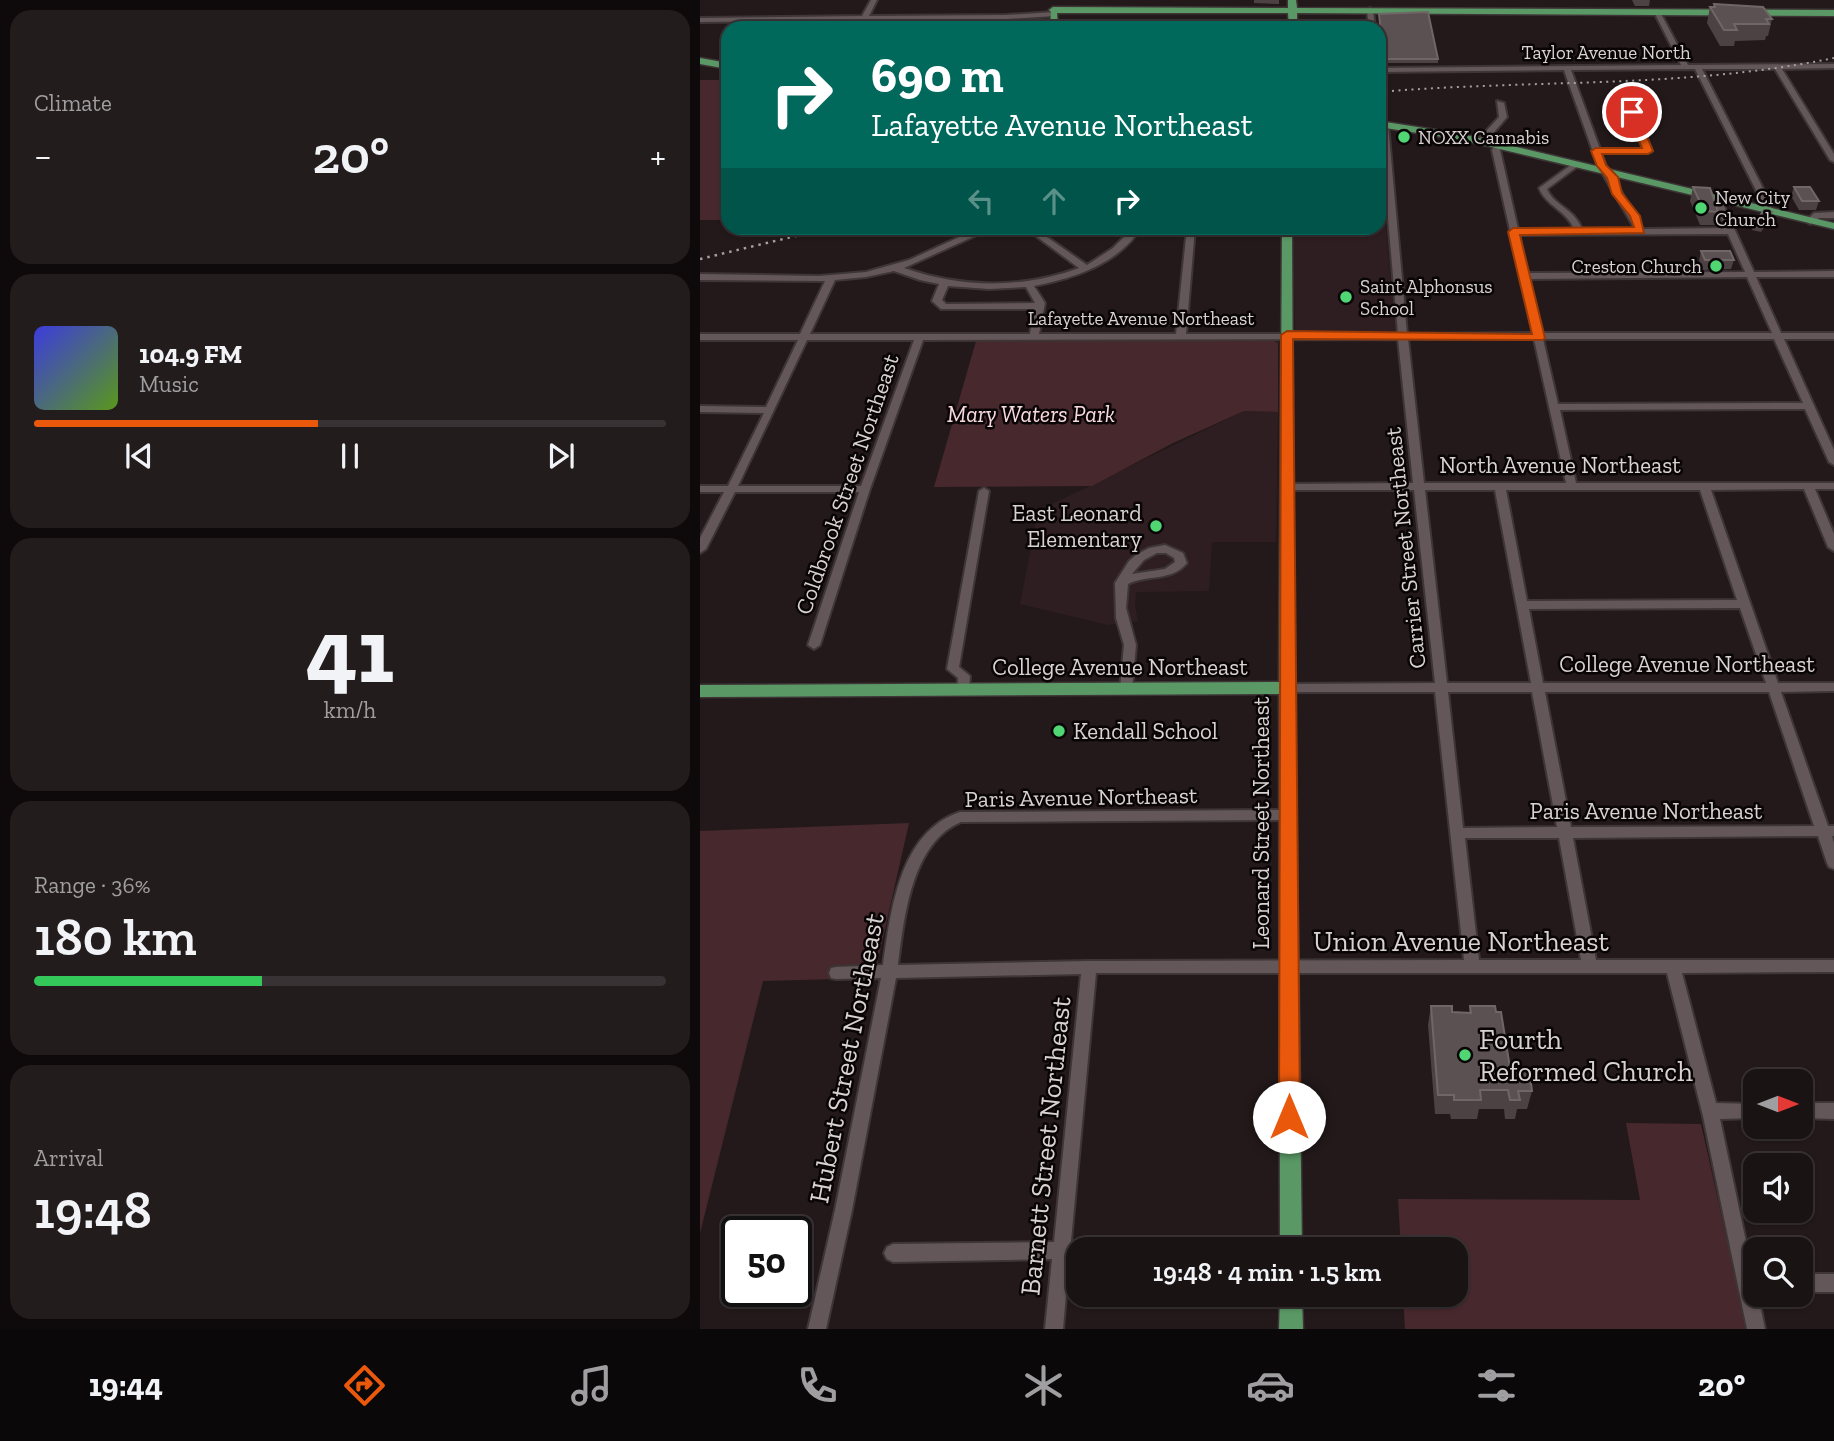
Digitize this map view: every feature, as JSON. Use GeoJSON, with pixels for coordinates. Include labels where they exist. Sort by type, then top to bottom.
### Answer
{"type":"FeatureCollection","features":[{"type":"Feature","properties":{"kind":"main road"},"geometry":{"type":"LineString","coordinates":[[1055,12],[1293,5],[1370,10],[1834,13]]}},
{"type":"Feature","properties":{"kind":"main road"},"geometry":{"type":"LineString","coordinates":[[1055,12],[1066,11]]}},
{"type":"Feature","properties":{"kind":"main road"},"geometry":{"type":"LineString","coordinates":[[700,61],[721,65]]}},
{"type":"Feature","properties":{"kind":"main road"},"geometry":{"type":"LineString","coordinates":[[1386,125],[1499,146],[1834,226]]}},
{"type":"Feature","properties":{"kind":"main road","name":"Leonard Street Northeast"},"geometry":{"type":"LineString","coordinates":[[1287,235],[1291,1237]]}},
{"type":"Feature","properties":{"kind":"main road","name":"College Avenue Northeast"},"geometry":{"type":"LineString","coordinates":[[700,691],[1287,688]]}},
{"type":"Feature","properties":{"kind":"main road"},"geometry":{"type":"LineString","coordinates":[[1291,1307],[1291,1329]]}},
{"type":"Feature","properties":{"kind":"street"},"geometry":{"type":"LineString","coordinates":[[865,18],[874,0]]}},
{"type":"Feature","properties":{"kind":"street"},"geometry":{"type":"LineString","coordinates":[[1370,10],[1371,21]]}},
{"type":"Feature","properties":{"kind":"street"},"geometry":{"type":"LineString","coordinates":[[700,20],[1032,15],[1055,12]]}},
{"type":"Feature","properties":{"kind":"street"},"geometry":{"type":"LineString","coordinates":[[1657,12],[1685,67]]}},
{"type":"Feature","properties":{"kind":"street"},"geometry":{"type":"LineString","coordinates":[[1777,66],[1830,148],[1834,160]]}},
{"type":"Feature","properties":{"kind":"street","name":"Taylor Avenue North"},"geometry":{"type":"LineString","coordinates":[[1386,69],[1834,66]]}},
{"type":"Feature","properties":{"kind":"street"},"geometry":{"type":"LineString","coordinates":[[1697,67],[1768,206],[1766,210]]}},
{"type":"Feature","properties":{"kind":"street"},"geometry":{"type":"LineString","coordinates":[[1567,68],[1602,166],[1612,177],[1617,194],[1635,216],[1640,230]]}},
{"type":"Feature","properties":{"kind":"street"},"geometry":{"type":"LineString","coordinates":[[1596,151],[1648,151],[1624,92]]}},
{"type":"Feature","properties":{"kind":"street"},"geometry":{"type":"LineString","coordinates":[[1481,142],[1503,117],[1500,103]]}},
{"type":"Feature","properties":{"kind":"street"},"geometry":{"type":"LineString","coordinates":[[1499,146],[1496,150],[1513,232],[1572,487]]}},
{"type":"Feature","properties":{"kind":"street"},"geometry":{"type":"LineString","coordinates":[[1575,164],[1543,188],[1549,200],[1573,216],[1579,232]]}},
{"type":"Feature","properties":{"kind":"street","name":"Carrier Street Northeast"},"geometry":{"type":"LineString","coordinates":[[1386,172],[1472,967]]}},
{"type":"Feature","properties":{"kind":"street"},"geometry":{"type":"LineString","coordinates":[[1721,199],[1720,206],[1834,462]]}},
{"type":"Feature","properties":{"kind":"street"},"geometry":{"type":"LineString","coordinates":[[1810,220],[1817,215],[1834,215]]}},
{"type":"Feature","properties":{"kind":"street"},"geometry":{"type":"LineString","coordinates":[[1513,232],[1731,231]]}},
{"type":"Feature","properties":{"kind":"street"},"geometry":{"type":"LineString","coordinates":[[700,277],[832,276],[895,268],[969,235]]}},
{"type":"Feature","properties":{"kind":"street"},"geometry":{"type":"LineString","coordinates":[[1039,235],[1085,268]]}},
{"type":"Feature","properties":{"kind":"street"},"geometry":{"type":"LineString","coordinates":[[895,268],[944,283],[993,286],[1029,284],[1085,268],[1112,253],[1129,235]]}},
{"type":"Feature","properties":{"kind":"street"},"geometry":{"type":"LineString","coordinates":[[1181,335],[1190,235]]}},
{"type":"Feature","properties":{"kind":"street"},"geometry":{"type":"LineString","coordinates":[[1524,275],[1834,274]]}},
{"type":"Feature","properties":{"kind":"street"},"geometry":{"type":"LineString","coordinates":[[700,549],[770,410],[832,276]]}},
{"type":"Feature","properties":{"kind":"street"},"geometry":{"type":"LineString","coordinates":[[944,283],[937,301],[944,307],[1040,306]]}},
{"type":"Feature","properties":{"kind":"street"},"geometry":{"type":"LineString","coordinates":[[1029,284],[1040,306],[1034,336]]}},
{"type":"Feature","properties":{"kind":"street","name":"Coldbrook Street Northeast"},"geometry":{"type":"LineString","coordinates":[[814,645],[865,489],[920,336]]}},
{"type":"Feature","properties":{"kind":"street","name":"Lafayette Avenue Northeast"},"geometry":{"type":"LineString","coordinates":[[700,337],[1834,336]]}},
{"type":"Feature","properties":{"kind":"street"},"geometry":{"type":"LineString","coordinates":[[1554,407],[1809,406]]}},
{"type":"Feature","properties":{"kind":"street"},"geometry":{"type":"LineString","coordinates":[[700,409],[770,410]]}},
{"type":"Feature","properties":{"kind":"street"},"geometry":{"type":"LineString","coordinates":[[1704,486],[1774,687],[1829,831],[1834,863]]}},
{"type":"Feature","properties":{"kind":"street"},"geometry":{"type":"LineString","coordinates":[[1808,486],[1834,547]]}},
{"type":"Feature","properties":{"kind":"street","name":"North Avenue Northeast"},"geometry":{"type":"LineString","coordinates":[[1286,487],[1834,486]]}},
{"type":"Feature","properties":{"kind":"street"},"geometry":{"type":"LineString","coordinates":[[1500,487],[1590,967]]}},
{"type":"Feature","properties":{"kind":"street"},"geometry":{"type":"LineString","coordinates":[[700,489],[865,489]]}},
{"type":"Feature","properties":{"kind":"street"},"geometry":{"type":"LineString","coordinates":[[963,690],[964,676],[953,669],[984,491]]}},
{"type":"Feature","properties":{"kind":"street"},"geometry":{"type":"LineString","coordinates":[[1121,583],[1137,575],[1166,573],[1177,568],[1181,563],[1180,556],[1170,550],[1151,551],[1132,564],[1121,583],[1122,617],[1130,645],[1126,690]]}},
{"type":"Feature","properties":{"kind":"street"},"geometry":{"type":"LineString","coordinates":[[1523,605],[1744,604]]}},
{"type":"Feature","properties":{"kind":"street","name":"College Avenue Northeast"},"geometry":{"type":"LineString","coordinates":[[1287,688],[1834,687]]}},
{"type":"Feature","properties":{"kind":"street","name":"Paris Avenue Northeast"},"geometry":{"type":"LineString","coordinates":[[908,879],[935,830],[943,822],[960,817],[1288,816]]}},
{"type":"Feature","properties":{"kind":"street","name":"Paris Avenue Northeast"},"geometry":{"type":"LineString","coordinates":[[1458,833],[1829,831]]}},
{"type":"Feature","properties":{"kind":"street","name":"Hubert Street Northeast"},"geometry":{"type":"LineString","coordinates":[[817,1329],[835,1256],[890,973],[893,939],[908,879]]}},
{"type":"Feature","properties":{"kind":"street","name":"Union Avenue Northeast"},"geometry":{"type":"LineString","coordinates":[[836,973],[1089,967],[1834,966]]}},
{"type":"Feature","properties":{"kind":"street","name":"Barnett Street Northeast"},"geometry":{"type":"LineString","coordinates":[[1071,1237],[1089,967]]}},
{"type":"Feature","properties":{"kind":"street"},"geometry":{"type":"LineString","coordinates":[[1673,967],[1743,1250]]}},
{"type":"Feature","properties":{"kind":"street"},"geometry":{"type":"LineString","coordinates":[[1710,1111],[1743,1111]]}},
{"type":"Feature","properties":{"kind":"street"},"geometry":{"type":"LineString","coordinates":[[1813,1111],[1834,1111]]}},
{"type":"Feature","properties":{"kind":"street"},"geometry":{"type":"LineString","coordinates":[[893,1253],[1066,1251]]}},
{"type":"Feature","properties":{"kind":"street","name":"Barnett Street Northeast"},"geometry":{"type":"LineString","coordinates":[[1054,1329],[1066,1270]]}},
{"type":"Feature","properties":{"kind":"street"},"geometry":{"type":"LineString","coordinates":[[1813,1283],[1834,1283]]}},
{"type":"Feature","properties":{"kind":"street"},"geometry":{"type":"LineString","coordinates":[[1754,1307],[1756,1329]]}},
{"type":"Feature","properties":{"kind":"shaded area"},"geometry":{"type":"Polygon","coordinates":[[[1386,228],[1396,331],[1295,332],[1293,235],[1386,235],[1386,228]]]}},
{"type":"Feature","properties":{"kind":"shaded area","name":"East Leonard Elementary"},"geometry":{"type":"Polygon","coordinates":[[[1244,411],[1278,412],[1276,542],[1212,542],[1209,591],[1136,592],[1138,621],[1108,625],[1020,604],[1038,511],[1244,411]]]}},
{"type":"Feature","properties":{"kind":"green space"},"geometry":{"type":"Polygon","coordinates":[[[700,80],[721,80],[721,220],[700,220],[700,80]]]}},
{"type":"Feature","properties":{"kind":"green space","name":"Mary Waters Park"},"geometry":{"type":"Polygon","coordinates":[[[1270,339],[1278,343],[1278,412],[1244,411],[1173,443],[1092,486],[934,487],[976,341],[1270,339]]]}},
{"type":"Feature","properties":{"kind":"green space"},"geometry":{"type":"Polygon","coordinates":[[[909,823],[874,978],[763,981],[700,1233],[700,831],[909,823]]]}},
{"type":"Feature","properties":{"kind":"green space"},"geometry":{"type":"Polygon","coordinates":[[[1626,1123],[1701,1124],[1747,1329],[1405,1329],[1404,1307],[1468,1307],[1468,1237],[1400,1237],[1398,1199],[1640,1200],[1626,1123]]]}},
{"type":"Feature","properties":{"kind":"building"},"geometry":{"type":"Polygon","coordinates":[[[1714,4],[1763,7],[1772,19],[1766,19],[1769,24],[1734,24],[1737,30],[1724,30],[1710,7],[1715,7],[1714,4]]]}},
{"type":"Feature","properties":{"kind":"building"},"geometry":{"type":"Polygon","coordinates":[[[1428,12],[1438,59],[1386,59],[1386,21],[1380,21],[1379,14],[1428,12]]]}},
{"type":"Feature","properties":{"kind":"building"},"geometry":{"type":"Polygon","coordinates":[[[1693,187],[1710,188],[1718,212],[1704,211],[1693,187]]]}},
{"type":"Feature","properties":{"kind":"building"},"geometry":{"type":"Polygon","coordinates":[[[1794,187],[1810,187],[1819,201],[1802,201],[1794,187]]]}},
{"type":"Feature","properties":{"kind":"building"},"geometry":{"type":"Polygon","coordinates":[[[1764,210],[1772,212],[1762,228],[1753,226],[1764,210]]]}},
{"type":"Feature","properties":{"kind":"building"},"geometry":{"type":"Polygon","coordinates":[[[1701,251],[1730,251],[1734,260],[1705,260],[1701,251]]]}},
{"type":"Feature","properties":{"kind":"building","name":"Fourth Reformed Church"},"geometry":{"type":"Polygon","coordinates":[[[1431,1006],[1452,1006],[1452,1012],[1471,1013],[1470,1006],[1495,1006],[1496,1012],[1501,1012],[1510,1068],[1529,1068],[1532,1091],[1518,1091],[1520,1100],[1510,1100],[1508,1090],[1480,1090],[1481,1100],[1454,1100],[1454,1095],[1438,1095],[1431,1006]]]}},
{"type":"Feature","properties":{"kind":"railway"},"geometry":{"type":"LineString","coordinates":[[1386,92],[1720,75],[1834,58]]}},
{"type":"Feature","properties":{"kind":"railway"},"geometry":{"type":"LineString","coordinates":[[700,259],[800,235]]}},
{"type":"Feature","properties":{"kind":"place","name":"NOXX Cannabis"},"geometry":{"type":"Point","coordinates":[1404,137]}},
{"type":"Feature","properties":{"kind":"place","name":"New City Church"},"geometry":{"type":"Point","coordinates":[1701,208]}},
{"type":"Feature","properties":{"kind":"place","name":"Creston Church"},"geometry":{"type":"Point","coordinates":[1716,266]}},
{"type":"Feature","properties":{"kind":"place","name":"Saint Alphonsus School"},"geometry":{"type":"Point","coordinates":[1346,297]}},
{"type":"Feature","properties":{"kind":"place","name":"East Leonard Elementary"},"geometry":{"type":"Point","coordinates":[1156,526]}},
{"type":"Feature","properties":{"kind":"place","name":"Kendall School"},"geometry":{"type":"Point","coordinates":[1059,731]}},
{"type":"Feature","properties":{"kind":"place","name":"Fourth Reformed Church"},"geometry":{"type":"Point","coordinates":[1465,1055]}},
{"type":"Feature","properties":{"kind":"route"},"geometry":{"type":"LineString","coordinates":[[1289,1117],[1287,335],[1539,338],[1513,232],[1640,230],[1632,211],[1617,194],[1612,177],[1602,166],[1596,151],[1648,151],[1632,112]]}}]}
